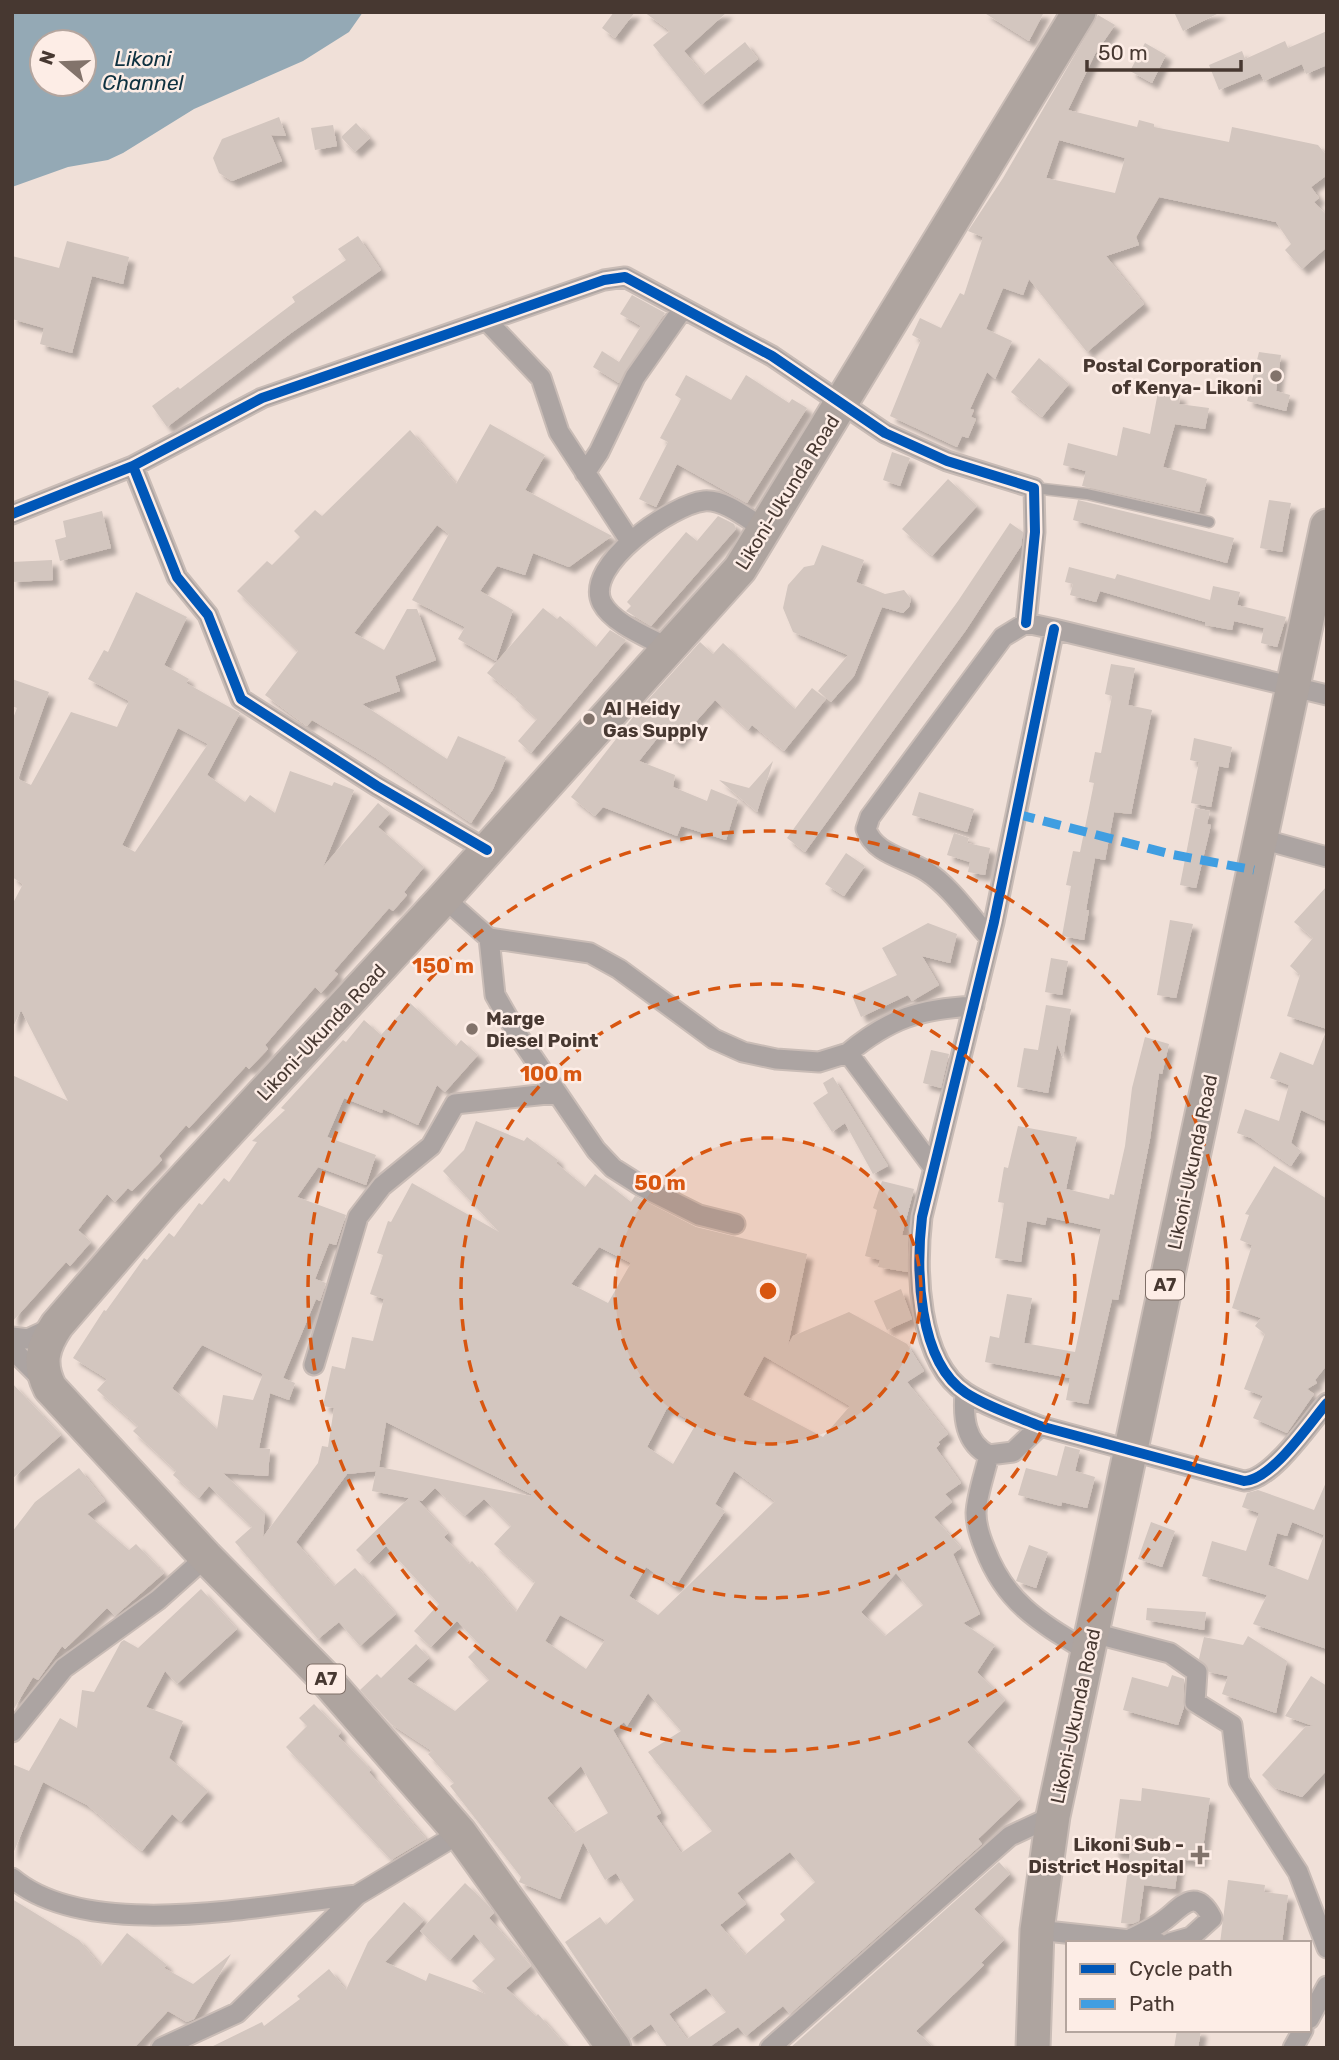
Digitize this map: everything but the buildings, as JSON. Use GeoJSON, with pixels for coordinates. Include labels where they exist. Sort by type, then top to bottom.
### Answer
{"type":"FeatureCollection","features":[{"type":"Feature","properties":{"kind":"highway","name":"Likoni-Ukunda Road"},"geometry":{"type":"LineString","coordinates":[[50,1388],[42,1362],[44,1348],[57,1325],[163,1202],[444,898],[740,569],[844,403],[1079,12]]}},
{"type":"Feature","properties":{"kind":"highway","name":"Likoni-Ukunda Road"},"geometry":{"type":"LineString","coordinates":[[1033,2048],[1037,1930],[1054,1816],[1261,839],[1294,687],[1312,626],[1327,526]]}},
{"type":"Feature","properties":{"kind":"highway","name":"A7"},"geometry":{"type":"LineString","coordinates":[[50,1388],[206,1557],[323,1676],[460,1833],[614,2048]]}},
{"type":"Feature","properties":{"kind":"street"},"geometry":{"type":"LineString","coordinates":[[12,514],[133,466],[262,398],[488,323],[616,277],[637,281],[682,310],[772,356],[885,433],[947,461],[1034,488],[1035,532],[1026,623]]}},
{"type":"Feature","properties":{"kind":"street"},"geometry":{"type":"LineString","coordinates":[[585,473],[599,452],[635,377],[682,310]]}},
{"type":"Feature","properties":{"kind":"street"},"geometry":{"type":"LineString","coordinates":[[488,323],[541,378],[559,432],[631,541]]}},
{"type":"Feature","properties":{"kind":"street"},"geometry":{"type":"LineString","coordinates":[[133,466],[177,577],[208,615],[241,699],[377,786],[486,850]]}},
{"type":"Feature","properties":{"kind":"street"},"geometry":{"type":"LineString","coordinates":[[668,648],[616,618],[604,607],[600,598],[603,577],[612,560],[631,541],[681,508],[705,500],[731,509],[766,530]]}},
{"type":"Feature","properties":{"kind":"street"},"geometry":{"type":"LineString","coordinates":[[990,938],[939,881],[928,872],[874,844],[866,829],[870,817],[945,719],[1003,636],[1026,623],[1327,695]]}},
{"type":"Feature","properties":{"kind":"street"},"geometry":{"type":"LineString","coordinates":[[1054,629],[990,938],[922,1217],[918,1256],[919,1287],[933,1344],[944,1370],[965,1393],[1040,1426],[1238,1479],[1254,1480],[1280,1459],[1327,1403]]}},
{"type":"Feature","properties":{"kind":"street"},"geometry":{"type":"LineString","coordinates":[[1261,839],[1327,857]]}},
{"type":"Feature","properties":{"kind":"street"},"geometry":{"type":"LineString","coordinates":[[444,898],[489,938],[590,953],[619,969],[714,1039],[743,1052],[776,1059],[819,1062],[848,1053],[866,1038],[911,1013],[974,1006]]}},
{"type":"Feature","properties":{"kind":"street"},"geometry":{"type":"LineString","coordinates":[[489,938],[495,995],[596,1150],[613,1168],[699,1215],[735,1224]]}},
{"type":"Feature","properties":{"kind":"street"},"geometry":{"type":"LineString","coordinates":[[848,1053],[933,1167]]}},
{"type":"Feature","properties":{"kind":"street"},"geometry":{"type":"LineString","coordinates":[[314,1365],[348,1244],[358,1217],[371,1197],[431,1146],[455,1104],[557,1093]]}},
{"type":"Feature","properties":{"kind":"street"},"geometry":{"type":"LineString","coordinates":[[12,1337],[38,1336],[57,1325]]}},
{"type":"Feature","properties":{"kind":"street"},"geometry":{"type":"LineString","coordinates":[[12,1349],[50,1388]]}},
{"type":"Feature","properties":{"kind":"street"},"geometry":{"type":"LineString","coordinates":[[965,1393],[967,1430],[972,1443],[989,1455],[1013,1452],[1040,1426]]}},
{"type":"Feature","properties":{"kind":"street"},"geometry":{"type":"LineString","coordinates":[[989,1455],[976,1513],[979,1532],[998,1576],[1014,1600],[1035,1619],[1091,1642],[1170,1653],[1198,1673],[1195,1702],[1232,1725],[1238,1781],[1298,1872],[1327,1948]]}},
{"type":"Feature","properties":{"kind":"street"},"geometry":{"type":"LineString","coordinates":[[12,1732],[64,1668],[150,1606],[206,1557]]}},
{"type":"Feature","properties":{"kind":"street"},"geometry":{"type":"LineString","coordinates":[[770,2048],[1010,1836],[1054,1816]]}},
{"type":"Feature","properties":{"kind":"street"},"geometry":{"type":"LineString","coordinates":[[161,2048],[237,2013],[357,1895],[460,1833]]}},
{"type":"Feature","properties":{"kind":"street"},"geometry":{"type":"LineString","coordinates":[[12,1878],[49,1900],[72,1908],[124,1915],[169,1915],[357,1895]]}},
{"type":"Feature","properties":{"kind":"street"},"geometry":{"type":"LineString","coordinates":[[1132,1938],[1164,1920],[1179,1904],[1196,1902],[1207,1907],[1212,1918],[1191,1937],[1177,1941]]}},
{"type":"Feature","properties":{"kind":"street"},"geometry":{"type":"LineString","coordinates":[[1037,1930],[1148,1941]]}},
{"type":"Feature","properties":{"kind":"street"},"geometry":{"type":"LineString","coordinates":[[1311,2015],[1327,1986]]}},
{"type":"Feature","properties":{"kind":"street"},"geometry":{"type":"LineString","coordinates":[[1293,2048],[1302,2032]]}},
{"type":"Feature","properties":{"kind":"lane"},"geometry":{"type":"LineString","coordinates":[[1034,488],[1087,495],[1209,522]]}},
{"type":"Feature","properties":{"kind":"water","name":"Likoni Channel"},"geometry":{"type":"Polygon","coordinates":[[[12,12],[363,12],[349,32],[303,61],[194,109],[108,160],[68,167],[12,187],[12,12]]]}},
{"type":"Feature","properties":{"kind":"marked path"},"geometry":{"type":"LineString","coordinates":[[1017,814],[1170,854],[1254,870]]}},
{"type":"Feature","properties":{"kind":"cycle path"},"geometry":{"type":"LineString","coordinates":[[12,514],[133,466],[262,398],[604,280],[625,277],[772,356],[885,433],[947,461],[1034,488],[1035,532],[1026,623]]}},
{"type":"Feature","properties":{"kind":"cycle path"},"geometry":{"type":"LineString","coordinates":[[133,466],[177,577],[208,615],[241,699],[377,786],[487,850]]}},
{"type":"Feature","properties":{"kind":"cycle path"},"geometry":{"type":"LineString","coordinates":[[1054,629],[994,922],[922,1217],[920,1287],[929,1337],[950,1378],[966,1393],[992,1407],[1040,1426],[1244,1481],[1255,1478],[1278,1461],[1327,1403]]}},
{"type":"Feature","properties":{"kind":"place","name":"Postal Corporation of Kenya- Likoni"},"geometry":{"type":"Point","coordinates":[1276,376]}},
{"type":"Feature","properties":{"kind":"place","name":"Al Heidy Gas Supply"},"geometry":{"type":"Point","coordinates":[589,719]}},
{"type":"Feature","properties":{"kind":"place","name":"Marge Diesel Point"},"geometry":{"type":"Point","coordinates":[472,1029]}},
{"type":"Feature","properties":{"kind":"place","name":"Likoni Sub - District Hospital"},"geometry":{"type":"Point","coordinates":[1200,1855]}}]}
